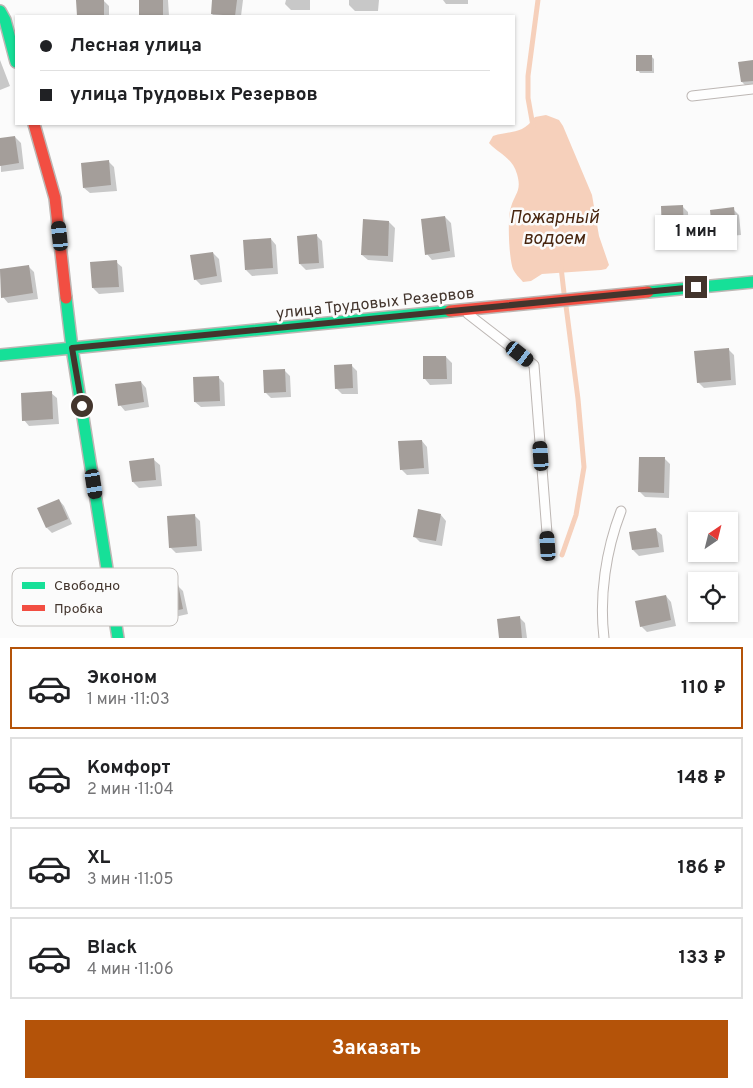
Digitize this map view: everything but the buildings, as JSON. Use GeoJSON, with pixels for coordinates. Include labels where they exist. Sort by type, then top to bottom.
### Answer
{"type":"FeatureCollection","features":[{"type":"Feature","properties":{"kind":"main road"},"geometry":{"type":"LineString","coordinates":[[0,11],[15,58]]}},
{"type":"Feature","properties":{"kind":"main road"},"geometry":{"type":"LineString","coordinates":[[34,125],[55,198],[72,348],[107,568]]}},
{"type":"Feature","properties":{"kind":"main road","name":"улица Трудовых Резервов"},"geometry":{"type":"LineString","coordinates":[[0,356],[753,282]]}},
{"type":"Feature","properties":{"kind":"lane"},"geometry":{"type":"LineString","coordinates":[[692,96],[753,89]]}},
{"type":"Feature","properties":{"kind":"lane"},"geometry":{"type":"LineString","coordinates":[[463,310],[534,365],[548,546]]}},
{"type":"Feature","properties":{"kind":"lane"},"geometry":{"type":"LineString","coordinates":[[604,638],[602,606],[609,547],[621,511]]}},
{"type":"Feature","properties":{"kind":"water","name":"Пожарный водоем"},"geometry":{"type":"Polygon","coordinates":[[[546,115],[559,120],[563,126],[592,195],[599,236],[609,265],[606,269],[601,270],[542,274],[531,281],[523,282],[513,269],[509,238],[510,212],[519,184],[517,174],[509,160],[489,143],[493,136],[516,131],[526,127],[535,117],[546,115]]]}},
{"type":"Feature","properties":{"kind":"waterway"},"geometry":{"type":"LineString","coordinates":[[533,126],[528,98],[528,76],[538,0]]}},
{"type":"Feature","properties":{"kind":"waterway"},"geometry":{"type":"LineString","coordinates":[[561,267],[564,293]]}},
{"type":"Feature","properties":{"kind":"waterway"},"geometry":{"type":"LineString","coordinates":[[562,555],[576,515],[584,467],[578,399],[566,306]]}},
{"type":"Feature","properties":{"kind":"traffic: fast"},"geometry":{"type":"LineString","coordinates":[[0,11],[5,20],[15,58]]}},
{"type":"Feature","properties":{"kind":"traffic: fast"},"geometry":{"type":"LineString","coordinates":[[648,292],[753,282]]}},
{"type":"Feature","properties":{"kind":"traffic: fast"},"geometry":{"type":"LineString","coordinates":[[66,298],[72,348],[107,568]]}},
{"type":"Feature","properties":{"kind":"traffic: fast"},"geometry":{"type":"LineString","coordinates":[[0,355],[450,311]]}},
{"type":"Feature","properties":{"kind":"traffic: fast"},"geometry":{"type":"LineString","coordinates":[[116,626],[118,638]]}},
{"type":"Feature","properties":{"kind":"traffic: jam"},"geometry":{"type":"LineString","coordinates":[[34,125],[55,198],[66,298]]}},
{"type":"Feature","properties":{"kind":"traffic: jam"},"geometry":{"type":"LineString","coordinates":[[450,311],[648,292]]}},
{"type":"Feature","properties":{"kind":"route"},"geometry":{"type":"LineString","coordinates":[[82,406],[72,348],[696,287]]}}]}
